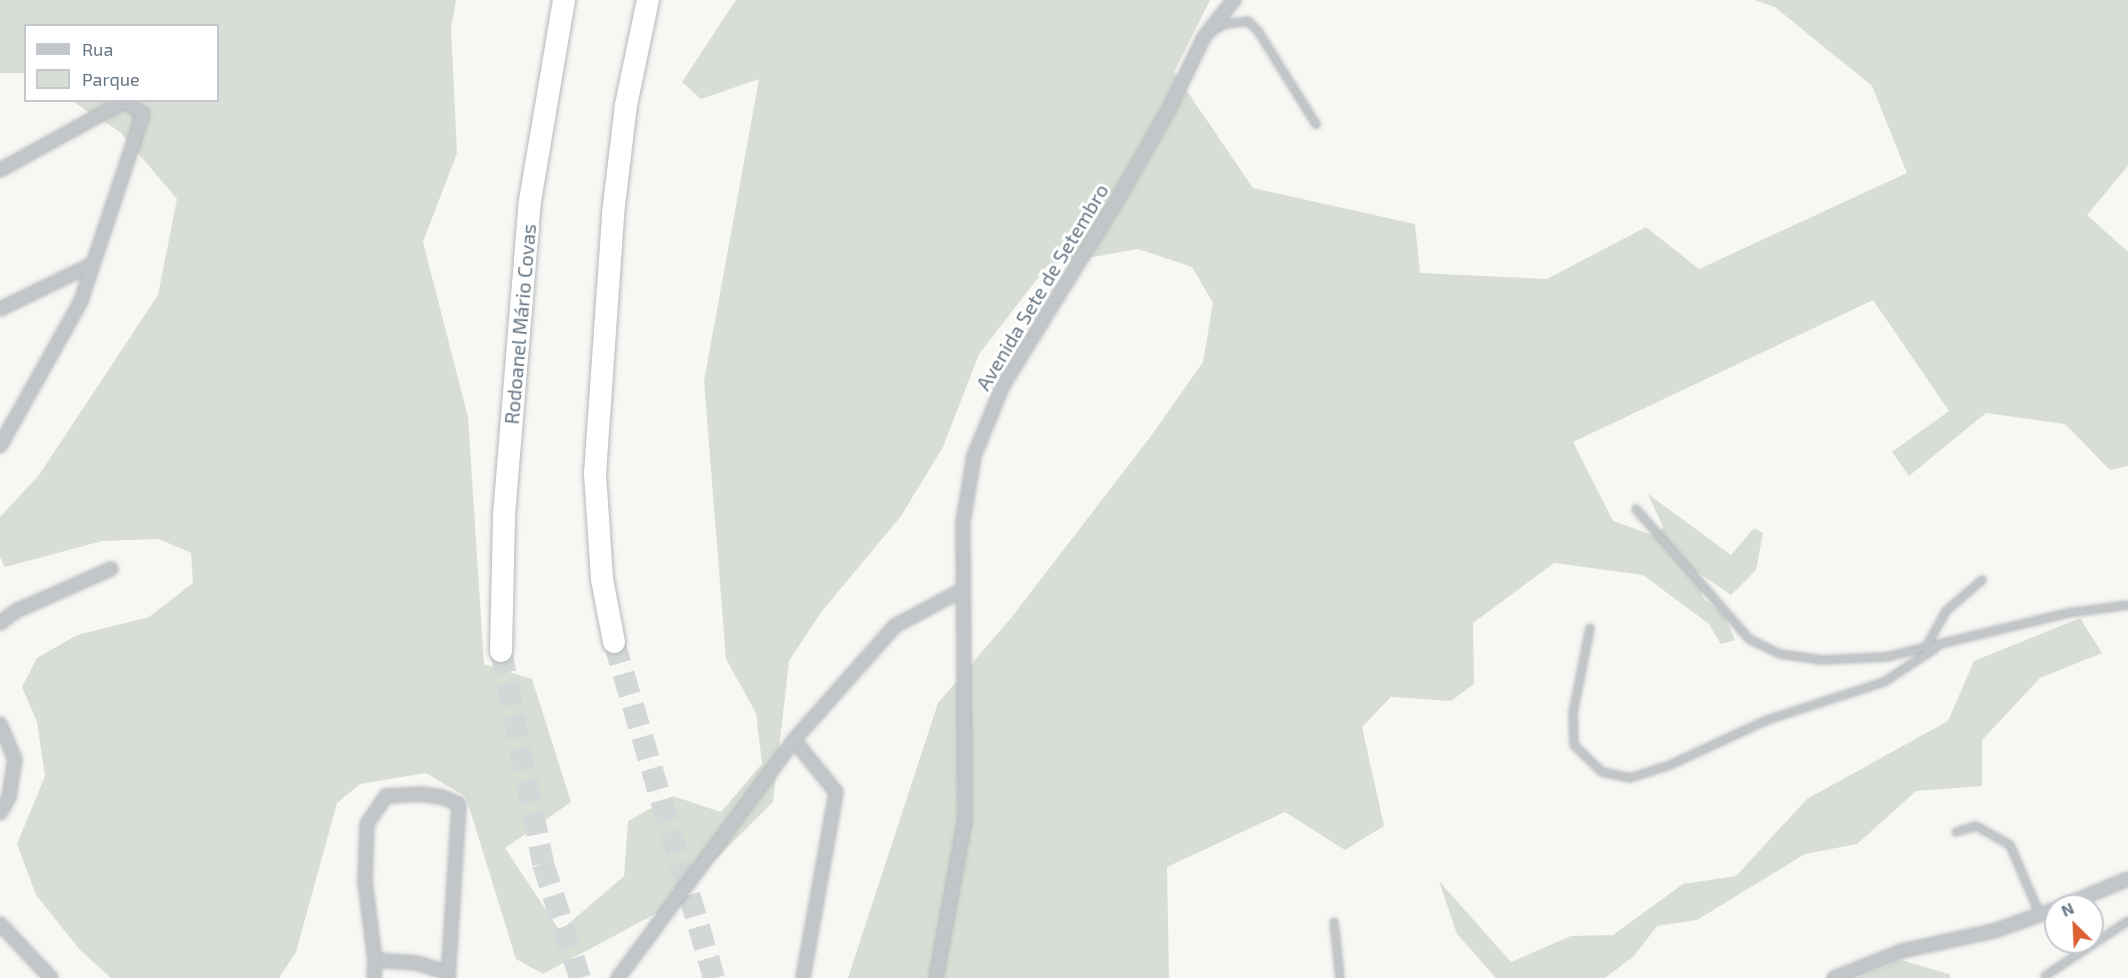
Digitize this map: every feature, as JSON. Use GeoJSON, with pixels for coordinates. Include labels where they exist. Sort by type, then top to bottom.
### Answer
{"type":"FeatureCollection","features":[{"type":"Feature","properties":{"kind":"highway","name":"Rodoanel Mário Covas"},"geometry":{"type":"LineString","coordinates":[[501,651],[504,515],[530,201],[564,0]]}},
{"type":"Feature","properties":{"kind":"highway"},"geometry":{"type":"LineString","coordinates":[[614,642],[600,569],[595,474],[613,214],[626,105],[648,0]]}},
{"type":"Feature","properties":{"kind":"street","name":"Avenida Sete de Setembro"},"geometry":{"type":"LineString","coordinates":[[936,978],[965,820],[963,522],[974,456],[987,419],[1003,385],[1169,109],[1204,37],[1234,0]]}},
{"type":"Feature","properties":{"kind":"street"},"geometry":{"type":"LineString","coordinates":[[0,170],[123,102]]}},
{"type":"Feature","properties":{"kind":"street"},"geometry":{"type":"LineString","coordinates":[[0,446],[81,301],[143,114],[126,102]]}},
{"type":"Feature","properties":{"kind":"street"},"geometry":{"type":"LineString","coordinates":[[0,309],[93,264]]}},
{"type":"Feature","properties":{"kind":"street"},"geometry":{"type":"LineString","coordinates":[[0,623],[16,611],[111,568]]}},
{"type":"Feature","properties":{"kind":"street"},"geometry":{"type":"LineString","coordinates":[[618,978],[794,740],[895,627],[962,590]]}},
{"type":"Feature","properties":{"kind":"street"},"geometry":{"type":"LineString","coordinates":[[0,724],[15,759],[9,797],[0,813]]}},
{"type":"Feature","properties":{"kind":"street"},"geometry":{"type":"LineString","coordinates":[[794,740],[836,792],[803,978]]}},
{"type":"Feature","properties":{"kind":"street"},"geometry":{"type":"LineString","coordinates":[[374,978],[375,960],[365,882],[368,824],[386,796],[420,794],[442,797],[459,804],[448,975],[417,963],[375,960]]}},
{"type":"Feature","properties":{"kind":"street"},"geometry":{"type":"LineString","coordinates":[[2092,894],[2128,879]]}},
{"type":"Feature","properties":{"kind":"street"},"geometry":{"type":"LineString","coordinates":[[1834,978],[1902,951],[1994,931],[2044,914]]}},
{"type":"Feature","properties":{"kind":"street"},"geometry":{"type":"LineString","coordinates":[[0,924],[51,978]]}},
{"type":"Feature","properties":{"kind":"lane"},"geometry":{"type":"LineString","coordinates":[[1204,37],[1225,24],[1248,21],[1258,31],[1316,124]]}},
{"type":"Feature","properties":{"kind":"lane"},"geometry":{"type":"LineString","coordinates":[[1636,509],[1730,618],[1762,648],[1822,660],[1886,657],[2017,625],[2128,605]]}},
{"type":"Feature","properties":{"kind":"lane"},"geometry":{"type":"LineString","coordinates":[[1925,649],[1946,611],[1982,580]]}},
{"type":"Feature","properties":{"kind":"lane"},"geometry":{"type":"LineString","coordinates":[[1590,628],[1573,713],[1574,745],[1602,772],[1630,778],[1671,765],[1767,720],[1884,682],[1908,669],[1938,646]]}},
{"type":"Feature","properties":{"kind":"lane"},"geometry":{"type":"LineString","coordinates":[[1956,832],[1976,826],[2010,845],[2040,915]]}},
{"type":"Feature","properties":{"kind":"lane"},"geometry":{"type":"LineString","coordinates":[[2045,976],[2128,921]]}},
{"type":"Feature","properties":{"kind":"lane"},"geometry":{"type":"LineString","coordinates":[[1334,922],[1340,978]]}},
{"type":"Feature","properties":{"kind":"green space"},"geometry":{"type":"Polygon","coordinates":[[[0,0],[456,0],[451,28],[457,153],[423,242],[468,417],[484,664],[532,679],[571,802],[505,848],[560,931],[624,876],[628,821],[673,796],[721,812],[762,764],[756,713],[726,659],[704,381],[759,79],[701,99],[682,82],[736,0],[1210,0],[1174,72],[1253,188],[1415,224],[1420,273],[1547,279],[1646,227],[1699,269],[1907,173],[1872,86],[1775,7],[1754,0],[2128,0],[2128,166],[2087,215],[2128,252],[2128,466],[2110,470],[2065,424],[1986,413],[1909,476],[1892,452],[1949,411],[1873,300],[1573,442],[1613,521],[1655,536],[1663,527],[1648,494],[1731,555],[1754,528],[1763,533],[1756,570],[1731,595],[1696,571],[1703,598],[1724,615],[1735,640],[1721,644],[1709,624],[1643,575],[1554,563],[1473,623],[1474,684],[1451,701],[1391,697],[1362,727],[1384,826],[1345,850],[1285,812],[1167,867],[1169,978],[848,978],[938,703],[1011,618],[1151,436],[1203,362],[1213,303],[1192,267],[1138,249],[1048,265],[979,354],[943,447],[901,516],[822,611],[789,661],[773,802],[668,907],[543,974],[516,959],[466,797],[426,773],[360,784],[337,803],[296,952],[279,978],[111,978],[80,950],[36,895],[17,844],[45,776],[37,722],[22,687],[37,658],[77,635],[149,617],[193,583],[191,553],[159,539],[102,541],[5,567],[0,557],[0,517],[39,475],[158,295],[177,199],[120,132],[74,102],[219,102],[219,24],[24,24],[24,73],[0,73],[0,0]]]}},
{"type":"Feature","properties":{"kind":"green space"},"geometry":{"type":"Polygon","coordinates":[[[2080,618],[2102,653],[2040,678],[1982,740],[1982,786],[1916,791],[1857,844],[1805,854],[1697,920],[1657,926],[1634,956],[1605,978],[1496,978],[1457,934],[1439,881],[1511,962],[1571,936],[1613,935],[1683,884],[1736,876],[1807,799],[1948,721],[1974,661],[2080,618]]]}},
{"type":"Feature","properties":{"kind":"green space"},"geometry":{"type":"Polygon","coordinates":[[[1901,960],[1949,974],[1951,978],[1856,978],[1901,960]]]}},
{"type":"Feature","properties":{"kind":"tunnel"},"geometry":{"type":"LineString","coordinates":[[614,642],[714,978]]}},
{"type":"Feature","properties":{"kind":"tunnel"},"geometry":{"type":"LineString","coordinates":[[501,651],[543,864],[580,978]]}}]}
